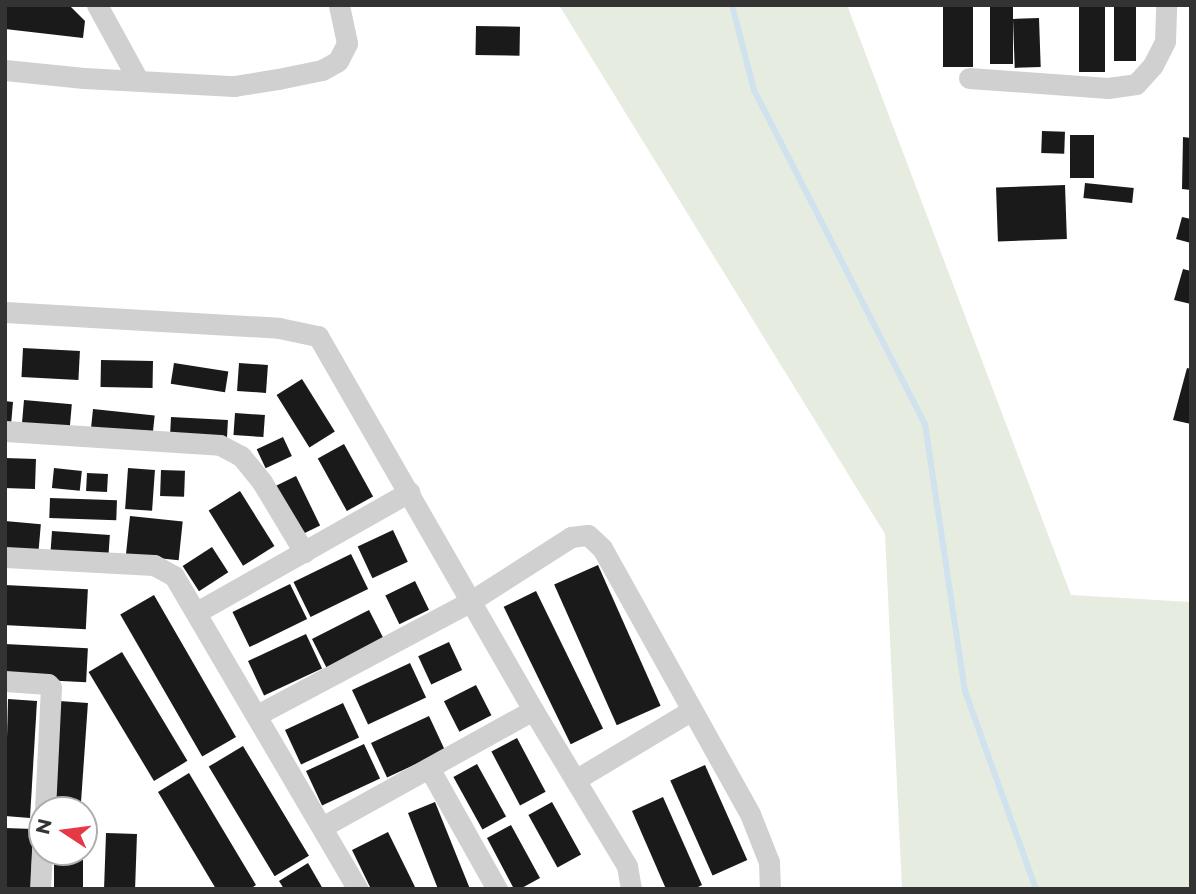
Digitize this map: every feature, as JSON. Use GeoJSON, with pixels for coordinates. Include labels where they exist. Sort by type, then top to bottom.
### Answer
{"type":"FeatureCollection","features":[{"type":"Feature","properties":{"kind":"street"},"geometry":{"type":"LineString","coordinates":[[97,5],[138,80]]}},
{"type":"Feature","properties":{"kind":"street"},"geometry":{"type":"LineString","coordinates":[[5,70],[234,86],[322,70],[338,61],[348,43],[339,5]]}},
{"type":"Feature","properties":{"kind":"street"},"geometry":{"type":"LineString","coordinates":[[969,79],[1108,88],[1136,84],[1153,65],[1164,41],[1166,5]]}},
{"type":"Feature","properties":{"kind":"street"},"geometry":{"type":"LineString","coordinates":[[5,312],[279,328],[318,336],[626,866],[631,889]]}},
{"type":"Feature","properties":{"kind":"street"},"geometry":{"type":"LineString","coordinates":[[5,431],[220,445],[241,456],[255,473],[304,552]]}},
{"type":"Feature","properties":{"kind":"street"},"geometry":{"type":"LineString","coordinates":[[197,612],[409,492]]}},
{"type":"Feature","properties":{"kind":"street"},"geometry":{"type":"LineString","coordinates":[[257,715],[471,601],[571,537],[588,535],[602,548],[750,814],[769,862],[770,889]]}},
{"type":"Feature","properties":{"kind":"street"},"geometry":{"type":"LineString","coordinates":[[5,558],[154,565],[174,576],[358,889]]}},
{"type":"Feature","properties":{"kind":"street"},"geometry":{"type":"LineString","coordinates":[[5,681],[48,684],[51,687],[46,796]]}},
{"type":"Feature","properties":{"kind":"street"},"geometry":{"type":"LineString","coordinates":[[322,827],[533,710]]}},
{"type":"Feature","properties":{"kind":"street"},"geometry":{"type":"LineString","coordinates":[[575,780],[692,710]]}},
{"type":"Feature","properties":{"kind":"street"},"geometry":{"type":"LineString","coordinates":[[429,768],[497,889]]}},
{"type":"Feature","properties":{"kind":"street"},"geometry":{"type":"LineString","coordinates":[[40,889],[41,866]]}},
{"type":"Feature","properties":{"kind":"shaded area"},"geometry":{"type":"Polygon","coordinates":[[[559,5],[847,5],[1071,595],[1191,602],[1191,887],[902,889],[885,534],[559,5]]]}},
{"type":"Feature","properties":{"kind":"building"},"geometry":{"type":"Polygon","coordinates":[[[6,5],[69,5],[85,21],[83,38],[5,29],[6,5]]]}},
{"type":"Feature","properties":{"kind":"building"},"geometry":{"type":"Polygon","coordinates":[[[943,5],[973,5],[973,67],[943,67],[943,5]]]}},
{"type":"Feature","properties":{"kind":"building"},"geometry":{"type":"Polygon","coordinates":[[[990,5],[1013,5],[1013,64],[990,64],[990,5]]]}},
{"type":"Feature","properties":{"kind":"building"},"geometry":{"type":"Polygon","coordinates":[[[1079,5],[1105,5],[1105,72],[1079,72],[1079,5]]]}},
{"type":"Feature","properties":{"kind":"building"},"geometry":{"type":"Polygon","coordinates":[[[1114,5],[1136,5],[1136,61],[1114,61],[1114,5]]]}},
{"type":"Feature","properties":{"kind":"building"},"geometry":{"type":"Polygon","coordinates":[[[1039,18],[1041,67],[1015,68],[1013,19],[1039,18]]]}},
{"type":"Feature","properties":{"kind":"building"},"geometry":{"type":"Polygon","coordinates":[[[476,26],[520,27],[519,56],[475,55],[476,26]]]}},
{"type":"Feature","properties":{"kind":"building"},"geometry":{"type":"Polygon","coordinates":[[[1042,131],[1065,132],[1064,154],[1041,153],[1042,131]]]}},
{"type":"Feature","properties":{"kind":"building"},"geometry":{"type":"Polygon","coordinates":[[[1070,135],[1094,135],[1094,178],[1070,178],[1070,135]]]}},
{"type":"Feature","properties":{"kind":"building"},"geometry":{"type":"Polygon","coordinates":[[[1183,137],[1191,138],[1191,190],[1182,189],[1183,137]]]}},
{"type":"Feature","properties":{"kind":"building"},"geometry":{"type":"Polygon","coordinates":[[[1085,183],[1134,188],[1132,203],[1083,198],[1085,183]]]}},
{"type":"Feature","properties":{"kind":"building"},"geometry":{"type":"Polygon","coordinates":[[[1065,185],[1067,239],[998,241],[996,187],[1065,185]]]}},
{"type":"Feature","properties":{"kind":"building"},"geometry":{"type":"Polygon","coordinates":[[[1182,217],[1191,219],[1191,243],[1176,239],[1182,217]]]}},
{"type":"Feature","properties":{"kind":"building"},"geometry":{"type":"Polygon","coordinates":[[[1183,269],[1191,271],[1191,304],[1174,300],[1183,269]]]}},
{"type":"Feature","properties":{"kind":"building"},"geometry":{"type":"Polygon","coordinates":[[[23,348],[80,351],[78,380],[21,377],[23,348]]]}},
{"type":"Feature","properties":{"kind":"building"},"geometry":{"type":"Polygon","coordinates":[[[101,360],[153,361],[153,388],[101,387],[101,360]]]}},
{"type":"Feature","properties":{"kind":"building"},"geometry":{"type":"Polygon","coordinates":[[[174,363],[228,372],[225,392],[171,384],[174,363]]]}},
{"type":"Feature","properties":{"kind":"building"},"geometry":{"type":"Polygon","coordinates":[[[239,363],[268,365],[266,393],[237,391],[239,363]]]}},
{"type":"Feature","properties":{"kind":"building"},"geometry":{"type":"Polygon","coordinates":[[[1187,368],[1191,369],[1191,424],[1173,420],[1187,368]]]}},
{"type":"Feature","properties":{"kind":"building"},"geometry":{"type":"Polygon","coordinates":[[[302,379],[335,432],[309,447],[277,395],[302,379]]]}},
{"type":"Feature","properties":{"kind":"building"},"geometry":{"type":"Polygon","coordinates":[[[24,400],[72,404],[69,431],[22,427],[24,400]]]}},
{"type":"Feature","properties":{"kind":"building"},"geometry":{"type":"Polygon","coordinates":[[[5,401],[13,402],[11,425],[5,425],[5,401]]]}},
{"type":"Feature","properties":{"kind":"building"},"geometry":{"type":"Polygon","coordinates":[[[93,409],[155,415],[153,435],[91,429],[93,409]]]}},
{"type":"Feature","properties":{"kind":"building"},"geometry":{"type":"Polygon","coordinates":[[[235,413],[265,415],[263,437],[233,435],[235,413]]]}},
{"type":"Feature","properties":{"kind":"building"},"geometry":{"type":"Polygon","coordinates":[[[171,417],[228,420],[227,438],[170,435],[171,417]]]}},
{"type":"Feature","properties":{"kind":"building"},"geometry":{"type":"Polygon","coordinates":[[[283,437],[292,456],[266,468],[257,449],[283,437]]]}},
{"type":"Feature","properties":{"kind":"building"},"geometry":{"type":"Polygon","coordinates":[[[344,444],[373,496],[347,511],[318,459],[344,444]]]}},
{"type":"Feature","properties":{"kind":"building"},"geometry":{"type":"Polygon","coordinates":[[[5,458],[36,459],[35,489],[5,488],[5,458]]]}},
{"type":"Feature","properties":{"kind":"building"},"geometry":{"type":"Polygon","coordinates":[[[54,468],[82,471],[80,491],[52,488],[54,468]]]}},
{"type":"Feature","properties":{"kind":"building"},"geometry":{"type":"Polygon","coordinates":[[[128,468],[155,470],[152,511],[125,509],[128,468]]]}},
{"type":"Feature","properties":{"kind":"building"},"geometry":{"type":"Polygon","coordinates":[[[161,470],[185,471],[184,497],[160,496],[161,470]]]}},
{"type":"Feature","properties":{"kind":"building"},"geometry":{"type":"Polygon","coordinates":[[[87,473],[108,474],[107,492],[86,491],[87,473]]]}},
{"type":"Feature","properties":{"kind":"building"},"geometry":{"type":"Polygon","coordinates":[[[296,476],[320,525],[298,536],[274,487],[296,476]]]}},
{"type":"Feature","properties":{"kind":"building"},"geometry":{"type":"Polygon","coordinates":[[[240,491],[274,546],[243,566],[209,511],[240,491]]]}},
{"type":"Feature","properties":{"kind":"building"},"geometry":{"type":"Polygon","coordinates":[[[50,498],[117,500],[116,520],[49,518],[50,498]]]}},
{"type":"Feature","properties":{"kind":"building"},"geometry":{"type":"Polygon","coordinates":[[[130,516],[183,522],[179,560],[126,555],[130,516]]]}},
{"type":"Feature","properties":{"kind":"building"},"geometry":{"type":"Polygon","coordinates":[[[5,521],[41,524],[38,552],[5,549],[5,521]]]}},
{"type":"Feature","properties":{"kind":"building"},"geometry":{"type":"Polygon","coordinates":[[[393,530],[408,562],[372,578],[358,546],[393,530]]]}},
{"type":"Feature","properties":{"kind":"building"},"geometry":{"type":"Polygon","coordinates":[[[52,531],[110,535],[108,557],[50,553],[52,531]]]}},
{"type":"Feature","properties":{"kind":"building"},"geometry":{"type":"Polygon","coordinates":[[[212,547],[228,572],[199,591],[183,566],[212,547]]]}},
{"type":"Feature","properties":{"kind":"building"},"geometry":{"type":"Polygon","coordinates":[[[351,554],[368,589],[311,617],[293,582],[351,554]]]}},
{"type":"Feature","properties":{"kind":"building"},"geometry":{"type":"Polygon","coordinates":[[[598,565],[661,706],[617,725],[554,585],[598,565]]]}},
{"type":"Feature","properties":{"kind":"building"},"geometry":{"type":"Polygon","coordinates":[[[415,581],[429,610],[399,624],[385,595],[415,581]]]}},
{"type":"Feature","properties":{"kind":"building"},"geometry":{"type":"Polygon","coordinates":[[[290,584],[307,619],[250,647],[232,612],[290,584]]]}},
{"type":"Feature","properties":{"kind":"building"},"geometry":{"type":"Polygon","coordinates":[[[5,585],[88,589],[86,629],[5,625],[5,585]]]}},
{"type":"Feature","properties":{"kind":"building"},"geometry":{"type":"Polygon","coordinates":[[[536,591],[603,729],[571,744],[504,607],[536,591]]]}},
{"type":"Feature","properties":{"kind":"building"},"geometry":{"type":"Polygon","coordinates":[[[154,595],[236,737],[202,757],[120,614],[154,595]]]}},
{"type":"Feature","properties":{"kind":"building"},"geometry":{"type":"Polygon","coordinates":[[[369,610],[386,644],[329,673],[312,639],[369,610]]]}},
{"type":"Feature","properties":{"kind":"building"},"geometry":{"type":"Polygon","coordinates":[[[306,634],[322,668],[264,695],[248,661],[306,634]]]}},
{"type":"Feature","properties":{"kind":"building"},"geometry":{"type":"Polygon","coordinates":[[[449,642],[462,670],[431,684],[418,656],[449,642]]]}},
{"type":"Feature","properties":{"kind":"building"},"geometry":{"type":"Polygon","coordinates":[[[5,644],[88,648],[86,682],[5,678],[5,644]]]}},
{"type":"Feature","properties":{"kind":"building"},"geometry":{"type":"Polygon","coordinates":[[[122,652],[187,761],[154,781],[89,672],[122,652]]]}},
{"type":"Feature","properties":{"kind":"building"},"geometry":{"type":"Polygon","coordinates":[[[410,663],[426,697],[368,724],[352,690],[410,663]]]}},
{"type":"Feature","properties":{"kind":"building"},"geometry":{"type":"Polygon","coordinates":[[[476,685],[491,715],[459,732],[444,701],[476,685]]]}},
{"type":"Feature","properties":{"kind":"building"},"geometry":{"type":"Polygon","coordinates":[[[8,699],[37,701],[28,818],[5,816],[8,699]]]}},
{"type":"Feature","properties":{"kind":"building"},"geometry":{"type":"Polygon","coordinates":[[[59,701],[88,703],[81,796],[52,796],[59,701]]]}},
{"type":"Feature","properties":{"kind":"building"},"geometry":{"type":"Polygon","coordinates":[[[343,703],[359,737],[301,764],[285,730],[343,703]]]}},
{"type":"Feature","properties":{"kind":"building"},"geometry":{"type":"Polygon","coordinates":[[[429,716],[445,750],[387,777],[371,743],[429,716]]]}},
{"type":"Feature","properties":{"kind":"building"},"geometry":{"type":"Polygon","coordinates":[[[517,738],[546,792],[520,805],[491,752],[517,738]]]}},
{"type":"Feature","properties":{"kind":"building"},"geometry":{"type":"Polygon","coordinates":[[[364,744],[380,778],[322,805],[306,771],[364,744]]]}},
{"type":"Feature","properties":{"kind":"building"},"geometry":{"type":"Polygon","coordinates":[[[243,746],[309,856],[275,876],[209,767],[243,746]]]}},
{"type":"Feature","properties":{"kind":"building"},"geometry":{"type":"Polygon","coordinates":[[[477,764],[506,816],[482,830],[453,777],[477,764]]]}},
{"type":"Feature","properties":{"kind":"building"},"geometry":{"type":"Polygon","coordinates":[[[705,765],[747,860],[713,875],[670,780],[705,765]]]}},
{"type":"Feature","properties":{"kind":"building"},"geometry":{"type":"Polygon","coordinates":[[[189,773],[256,885],[250,889],[216,889],[158,792],[189,773]]]}},
{"type":"Feature","properties":{"kind":"building"},"geometry":{"type":"Polygon","coordinates":[[[663,797],[702,885],[694,889],[666,889],[632,811],[663,797]]]}},
{"type":"Feature","properties":{"kind":"building"},"geometry":{"type":"Polygon","coordinates":[[[435,802],[470,889],[438,889],[408,813],[435,802]]]}},
{"type":"Feature","properties":{"kind":"building"},"geometry":{"type":"Polygon","coordinates":[[[552,802],[581,854],[557,868],[528,815],[552,802]]]}},
{"type":"Feature","properties":{"kind":"building"},"geometry":{"type":"Polygon","coordinates":[[[511,825],[540,878],[520,889],[514,889],[487,838],[511,825]]]}},
{"type":"Feature","properties":{"kind":"building"},"geometry":{"type":"Polygon","coordinates":[[[5,828],[28,829],[31,889],[5,889],[5,828]]]}},
{"type":"Feature","properties":{"kind":"building"},"geometry":{"type":"Polygon","coordinates":[[[388,832],[416,889],[371,889],[352,850],[388,832]]]}},
{"type":"Feature","properties":{"kind":"building"},"geometry":{"type":"Polygon","coordinates":[[[106,833],[137,834],[135,889],[104,889],[106,833]]]}},
{"type":"Feature","properties":{"kind":"building"},"geometry":{"type":"Polygon","coordinates":[[[308,863],[323,889],[284,889],[279,881],[308,863]]]}},
{"type":"Feature","properties":{"kind":"building"},"geometry":{"type":"Polygon","coordinates":[[[54,866],[83,866],[83,889],[54,889],[54,866]]]}},
{"type":"Feature","properties":{"kind":"waterway"},"geometry":{"type":"LineString","coordinates":[[732,5],[754,90],[925,424],[965,691],[1036,889]]}}]}
